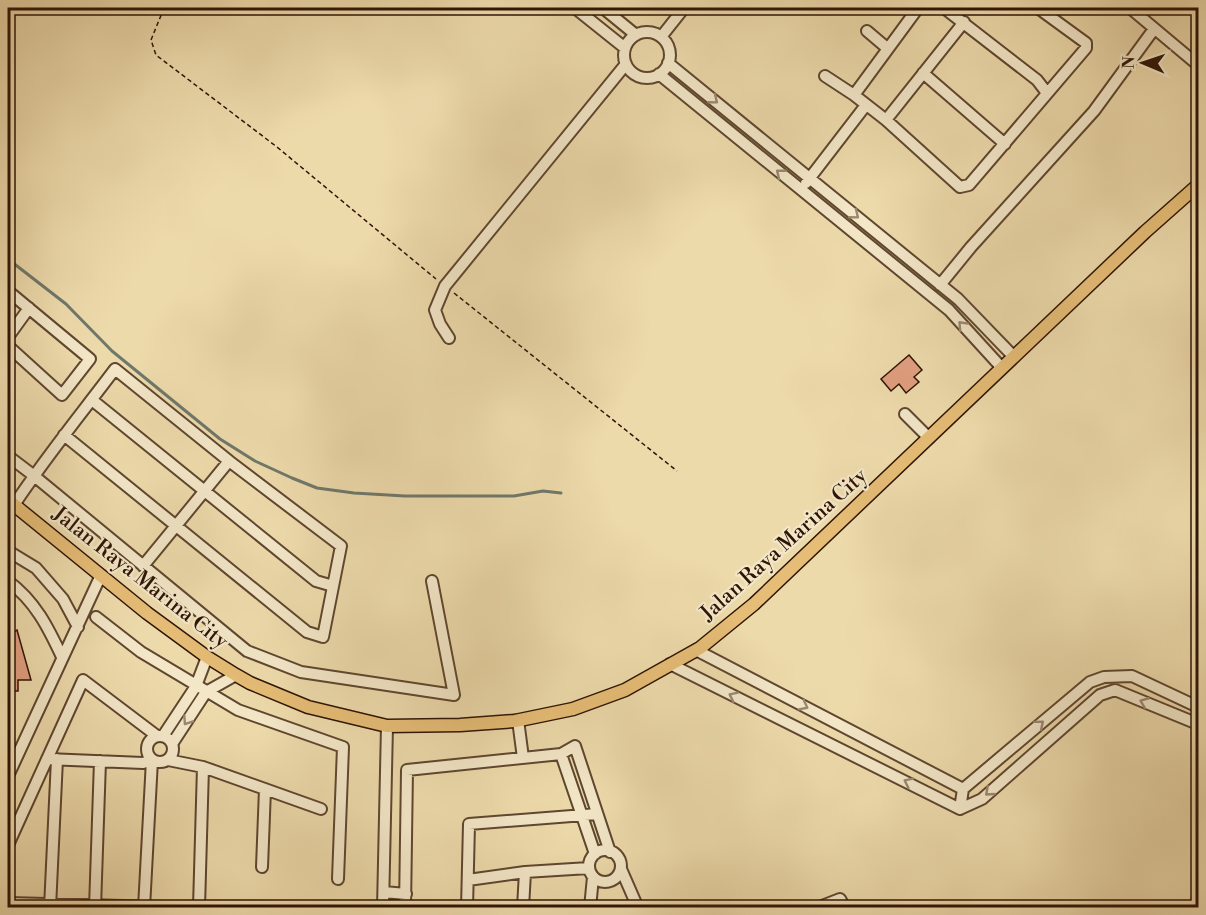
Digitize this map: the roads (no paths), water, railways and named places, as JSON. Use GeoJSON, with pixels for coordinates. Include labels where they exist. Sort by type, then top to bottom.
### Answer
{"type":"FeatureCollection","features":[{"type":"Feature","properties":{"kind":"main road","name":"Jalan Raya Marina City"},"geometry":{"type":"LineString","coordinates":[[10,502],[147,613],[207,657],[250,682],[308,707],[387,726],[460,725],[518,720],[573,709],[625,690],[696,650],[754,604],[1146,231],[1198,185]]}},
{"type":"Feature","properties":{"kind":"street"},"geometry":{"type":"LineString","coordinates":[[575,8],[626,48]]}},
{"type":"Feature","properties":{"kind":"street"},"geometry":{"type":"LineString","coordinates":[[603,8],[636,34]]}},
{"type":"Feature","properties":{"kind":"street"},"geometry":{"type":"LineString","coordinates":[[661,37],[684,8]]}},
{"type":"Feature","properties":{"kind":"street"},"geometry":{"type":"LineString","coordinates":[[854,95],[918,8]]}},
{"type":"Feature","properties":{"kind":"street"},"geometry":{"type":"LineString","coordinates":[[947,8],[1037,80],[1047,93]]}},
{"type":"Feature","properties":{"kind":"street"},"geometry":{"type":"LineString","coordinates":[[825,76],[886,120],[960,187],[969,185],[1086,48],[1086,44],[1038,8]]}},
{"type":"Feature","properties":{"kind":"street"},"geometry":{"type":"LineString","coordinates":[[1130,8],[1198,65]]}},
{"type":"Feature","properties":{"kind":"street"},"geometry":{"type":"LineString","coordinates":[[886,120],[964,22]]}},
{"type":"Feature","properties":{"kind":"street"},"geometry":{"type":"LineString","coordinates":[[940,285],[971,247],[1094,111],[1154,29]]}},
{"type":"Feature","properties":{"kind":"street"},"geometry":{"type":"LineString","coordinates":[[867,31],[887,48]]}},
{"type":"Feature","properties":{"kind":"street"},"geometry":{"type":"LineString","coordinates":[[649,32],[661,37],[668,46],[670,57],[659,74],[644,78],[630,70],[626,64],[626,48],[636,34],[649,32]]}},
{"type":"Feature","properties":{"kind":"street"},"geometry":{"type":"LineString","coordinates":[[668,63],[958,300],[1014,357]]}},
{"type":"Feature","properties":{"kind":"street"},"geometry":{"type":"LineString","coordinates":[[449,338],[435,310],[445,286],[626,64]]}},
{"type":"Feature","properties":{"kind":"street"},"geometry":{"type":"LineString","coordinates":[[923,73],[1005,144]]}},
{"type":"Feature","properties":{"kind":"street"},"geometry":{"type":"LineString","coordinates":[[659,74],[949,310],[1002,368]]}},
{"type":"Feature","properties":{"kind":"street"},"geometry":{"type":"LineString","coordinates":[[801,190],[866,105]]}},
{"type":"Feature","properties":{"kind":"street"},"geometry":{"type":"LineString","coordinates":[[8,291],[90,358],[62,395],[8,346]]}},
{"type":"Feature","properties":{"kind":"street"},"geometry":{"type":"LineString","coordinates":[[8,337],[29,308]]}},
{"type":"Feature","properties":{"kind":"street"},"geometry":{"type":"LineString","coordinates":[[10,502],[116,369],[229,461],[341,546],[323,637],[307,632],[64,435]]}},
{"type":"Feature","properties":{"kind":"street"},"geometry":{"type":"LineString","coordinates":[[92,400],[316,581],[333,586]]}},
{"type":"Feature","properties":{"kind":"street"},"geometry":{"type":"LineString","coordinates":[[905,414],[929,438]]}},
{"type":"Feature","properties":{"kind":"street"},"geometry":{"type":"LineString","coordinates":[[8,456],[247,651],[300,672],[454,695],[432,581]]}},
{"type":"Feature","properties":{"kind":"street"},"geometry":{"type":"LineString","coordinates":[[143,566],[229,461]]}},
{"type":"Feature","properties":{"kind":"street"},"geometry":{"type":"LineString","coordinates":[[9,555],[36,568],[63,599],[78,627]]}},
{"type":"Feature","properties":{"kind":"street"},"geometry":{"type":"LineString","coordinates":[[8,776],[101,575]]}},
{"type":"Feature","properties":{"kind":"street"},"geometry":{"type":"LineString","coordinates":[[8,581],[22,591],[39,611],[62,657]]}},
{"type":"Feature","properties":{"kind":"street"},"geometry":{"type":"LineString","coordinates":[[96,617],[141,652],[238,710],[343,747],[338,879]]}},
{"type":"Feature","properties":{"kind":"street"},"geometry":{"type":"LineString","coordinates":[[696,650],[963,789]]}},
{"type":"Feature","properties":{"kind":"street"},"geometry":{"type":"LineString","coordinates":[[164,739],[196,686],[207,657]]}},
{"type":"Feature","properties":{"kind":"street"},"geometry":{"type":"LineString","coordinates":[[670,664],[960,808],[982,799],[1100,695],[1115,690],[1198,724]]}},
{"type":"Feature","properties":{"kind":"street"},"geometry":{"type":"LineString","coordinates":[[144,907],[152,760],[147,749],[148,743],[164,739],[206,692],[236,675]]}},
{"type":"Feature","properties":{"kind":"street"},"geometry":{"type":"LineString","coordinates":[[960,808],[963,789],[1090,682],[1104,677],[1132,676],[1197,702],[1186,718]]}},
{"type":"Feature","properties":{"kind":"street"},"geometry":{"type":"LineString","coordinates":[[8,844],[52,759],[83,680],[164,739],[172,755],[168,760]]}},
{"type":"Feature","properties":{"kind":"street"},"geometry":{"type":"LineString","coordinates":[[518,720],[523,758]]}},
{"type":"Feature","properties":{"kind":"street"},"geometry":{"type":"LineString","coordinates":[[383,908],[387,726]]}},
{"type":"Feature","properties":{"kind":"street"},"geometry":{"type":"LineString","coordinates":[[386,770],[407,770],[561,754],[575,746],[610,852],[618,858],[638,908]]}},
{"type":"Feature","properties":{"kind":"street"},"geometry":{"type":"LineString","coordinates":[[877,767],[888,750]]}},
{"type":"Feature","properties":{"kind":"street"},"geometry":{"type":"LineString","coordinates":[[561,754],[595,854]]}},
{"type":"Feature","properties":{"kind":"street"},"geometry":{"type":"LineString","coordinates":[[52,759],[143,763],[152,760],[157,762],[168,760],[203,767],[321,809]]}},
{"type":"Feature","properties":{"kind":"street"},"geometry":{"type":"LineString","coordinates":[[50,906],[52,759]]}},
{"type":"Feature","properties":{"kind":"street"},"geometry":{"type":"LineString","coordinates":[[95,906],[100,761]]}},
{"type":"Feature","properties":{"kind":"street"},"geometry":{"type":"LineString","coordinates":[[8,903],[50,906],[199,908],[203,767]]}},
{"type":"Feature","properties":{"kind":"street"},"geometry":{"type":"LineString","coordinates":[[405,908],[407,770]]}},
{"type":"Feature","properties":{"kind":"street"},"geometry":{"type":"LineString","coordinates":[[262,867],[265,789]]}},
{"type":"Feature","properties":{"kind":"street"},"geometry":{"type":"LineString","coordinates":[[467,908],[469,824],[597,814]]}},
{"type":"Feature","properties":{"kind":"street"},"geometry":{"type":"LineString","coordinates":[[590,908],[590,863],[595,854],[610,852]]}},
{"type":"Feature","properties":{"kind":"street"},"geometry":{"type":"LineString","coordinates":[[468,880],[525,872],[591,873],[602,882],[612,881],[621,869]]}},
{"type":"Feature","properties":{"kind":"street"},"geometry":{"type":"LineString","coordinates":[[523,908],[525,872]]}},
{"type":"Feature","properties":{"kind":"street"},"geometry":{"type":"LineString","coordinates":[[384,892],[406,894]]}},
{"type":"Feature","properties":{"kind":"street"},"geometry":{"type":"LineString","coordinates":[[1194,908],[1198,898]]}},
{"type":"Feature","properties":{"kind":"street"},"geometry":{"type":"LineString","coordinates":[[817,908],[840,899],[845,908]]}},
{"type":"Feature","properties":{"kind":"waterway"},"geometry":{"type":"LineString","coordinates":[[8,28],[18,8]]}},
{"type":"Feature","properties":{"kind":"waterway"},"geometry":{"type":"LineString","coordinates":[[8,259],[66,304],[112,351],[220,439],[255,461],[292,478],[317,488],[405,496],[514,496],[543,491],[561,493]]}}]}
